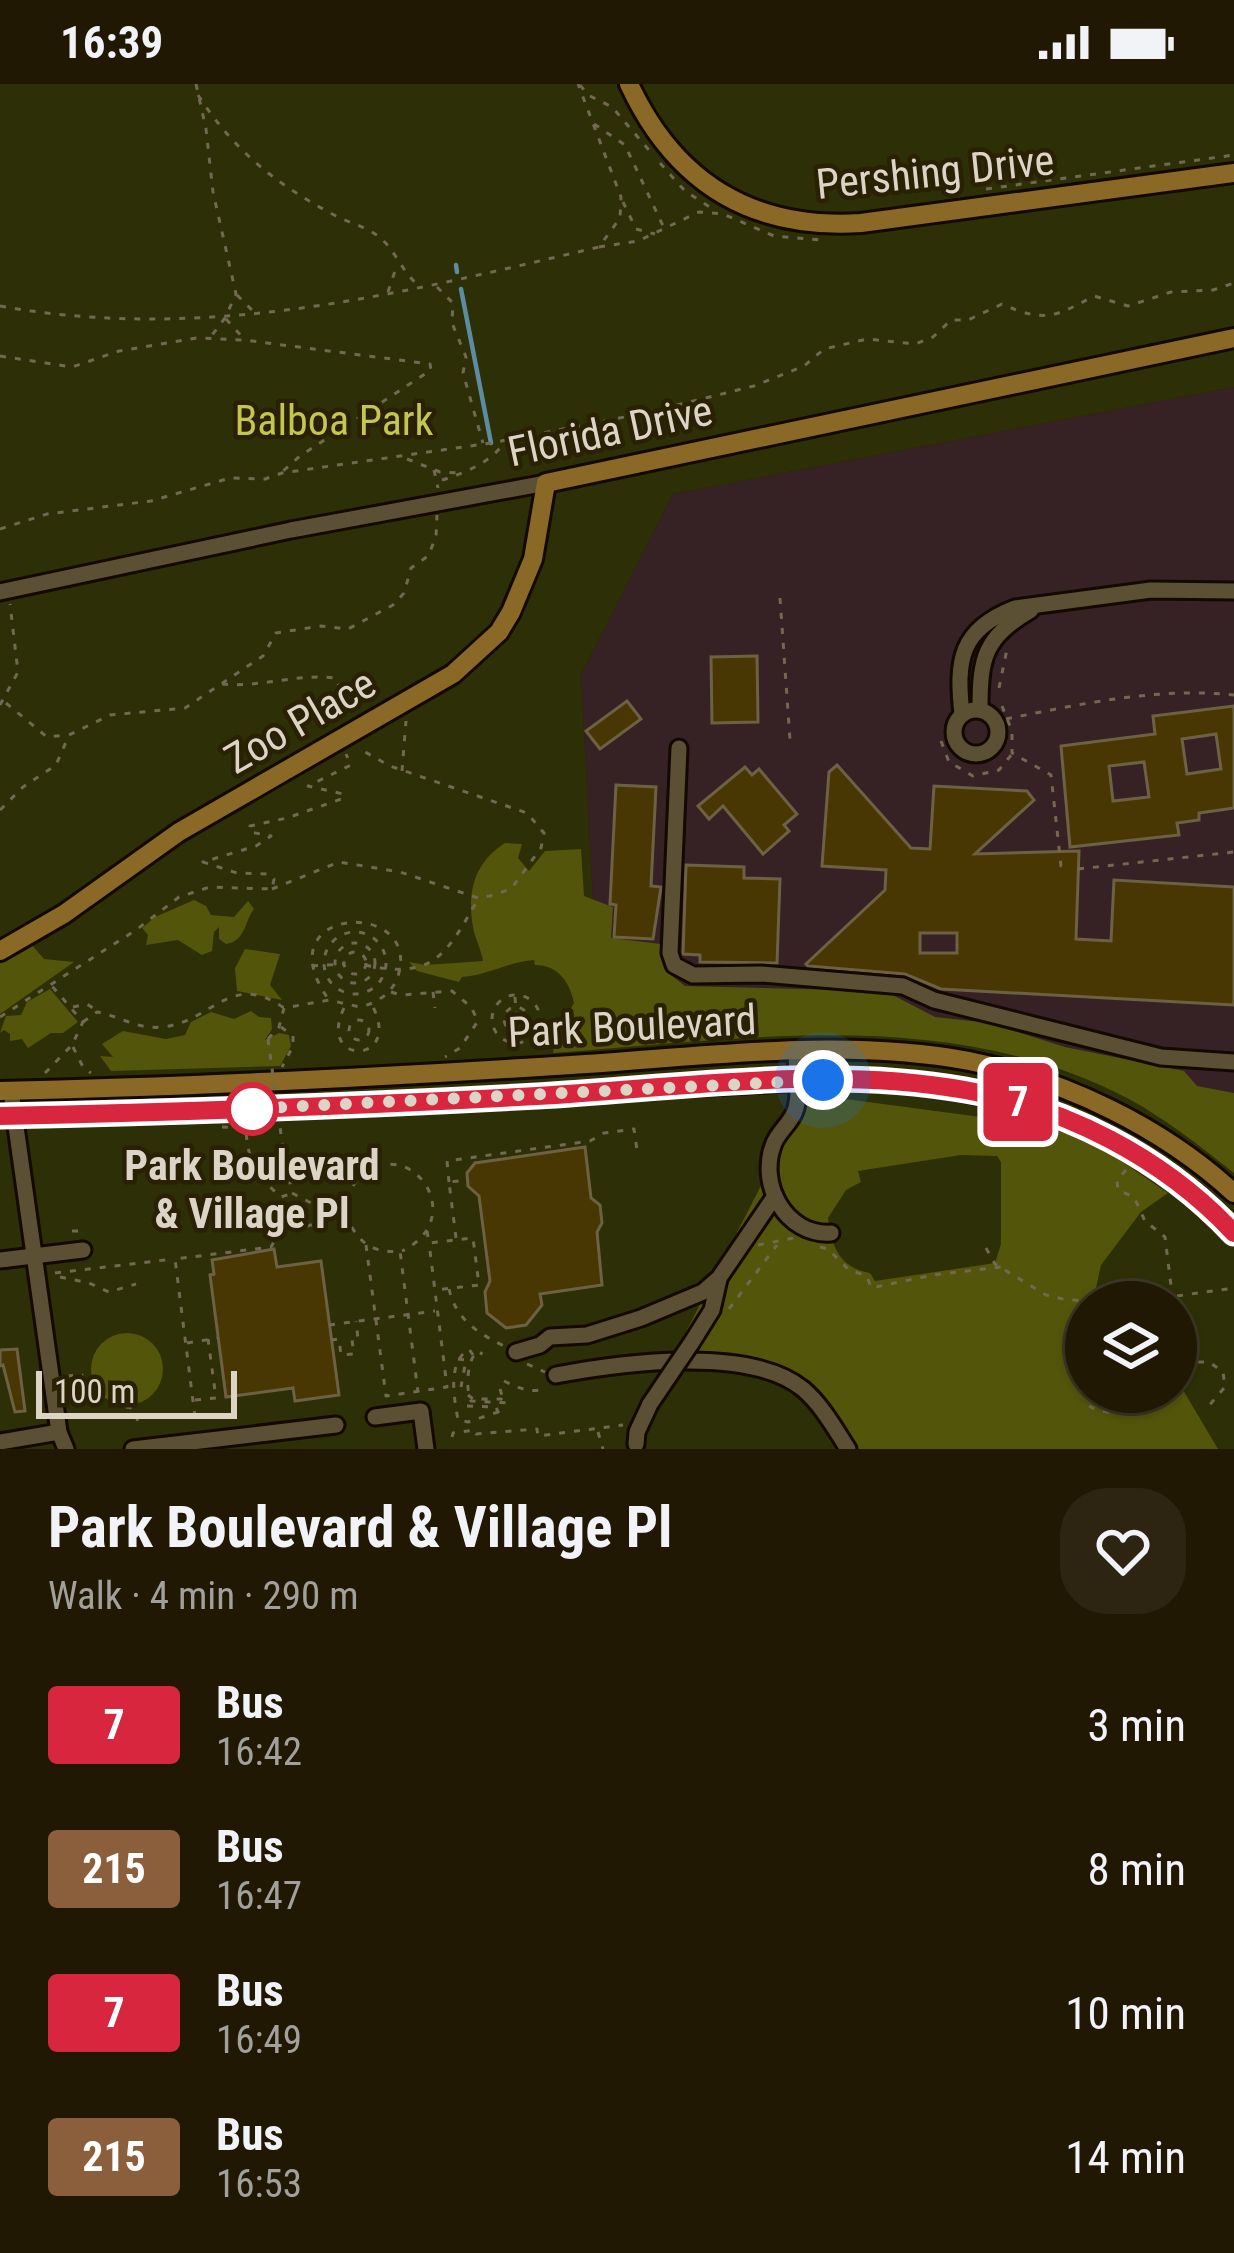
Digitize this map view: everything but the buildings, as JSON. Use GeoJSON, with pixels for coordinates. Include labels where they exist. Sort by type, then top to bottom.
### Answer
{"type":"FeatureCollection","features":[{"type":"Feature","properties":{"kind":"main road","name":"Pershing Drive"},"geometry":{"type":"LineString","coordinates":[[629,84],[660,138],[702,181],[755,211],[803,223],[861,223],[1234,173]]}},
{"type":"Feature","properties":{"kind":"main road","name":"Florida Drive"},"geometry":{"type":"LineString","coordinates":[[546,483],[1234,338]]}},
{"type":"Feature","properties":{"kind":"main road","name":"Zoo Place"},"geometry":{"type":"LineString","coordinates":[[0,951],[64,914],[179,832],[453,674],[499,632],[533,559],[546,483]]}},
{"type":"Feature","properties":{"kind":"main road","name":"Park Boulevard"},"geometry":{"type":"LineString","coordinates":[[6,1091],[896,1052],[1027,1076],[1140,1125],[1234,1193]]}},
{"type":"Feature","properties":{"kind":"main road","name":"Park Boulevard"},"geometry":{"type":"LineString","coordinates":[[7,1116],[892,1080],[1017,1102],[1136,1154],[1232,1228]]}},
{"type":"Feature","properties":{"kind":"street","name":"Florida Drive"},"geometry":{"type":"LineString","coordinates":[[4,591],[546,483]]}},
{"type":"Feature","properties":{"kind":"street"},"geometry":{"type":"LineString","coordinates":[[962,714],[980,710],[993,718],[998,734],[992,748],[978,754],[962,750],[953,730],[962,714],[958,680],[963,649],[978,628],[999,614],[1151,590],[1234,591]]}},
{"type":"Feature","properties":{"kind":"street"},"geometry":{"type":"LineString","coordinates":[[980,710],[983,659],[994,636],[1034,608]]}},
{"type":"Feature","properties":{"kind":"street"},"geometry":{"type":"LineString","coordinates":[[679,748],[670,953],[674,965],[693,975],[761,974],[903,986],[934,1000],[1161,1057],[1234,1062]]}},
{"type":"Feature","properties":{"kind":"street"},"geometry":{"type":"LineString","coordinates":[[796,1053],[795,1112],[772,1148],[770,1178],[786,1215],[803,1230],[831,1233]]}},
{"type":"Feature","properties":{"kind":"street"},"geometry":{"type":"LineString","coordinates":[[6,1091],[59,1432],[66,1449]]}},
{"type":"Feature","properties":{"kind":"street"},"geometry":{"type":"LineString","coordinates":[[636,1444],[650,1405],[712,1310],[719,1278],[775,1196]]}},
{"type":"Feature","properties":{"kind":"street"},"geometry":{"type":"LineString","coordinates":[[0,1260],[83,1250]]}},
{"type":"Feature","properties":{"kind":"street"},"geometry":{"type":"LineString","coordinates":[[516,1352],[540,1345],[550,1336],[587,1334],[641,1318],[684,1302],[719,1278]]}},
{"type":"Feature","properties":{"kind":"street"},"geometry":{"type":"LineString","coordinates":[[556,1375],[650,1359],[768,1373],[789,1379],[807,1392],[848,1449]]}},
{"type":"Feature","properties":{"kind":"street"},"geometry":{"type":"LineString","coordinates":[[375,1417],[421,1411],[426,1449]]}},
{"type":"Feature","properties":{"kind":"street"},"geometry":{"type":"LineString","coordinates":[[133,1449],[336,1425]]}},
{"type":"Feature","properties":{"kind":"street"},"geometry":{"type":"LineString","coordinates":[[0,1442],[59,1432]]}},
{"type":"Feature","properties":{"kind":"path"},"geometry":{"type":"LineString","coordinates":[[196,84],[213,193],[236,294],[257,315]]}},
{"type":"Feature","properties":{"kind":"path"},"geometry":{"type":"LineString","coordinates":[[578,84],[636,229],[657,233]]}},
{"type":"Feature","properties":{"kind":"path"},"geometry":{"type":"LineString","coordinates":[[198,95],[215,122],[279,185],[375,233],[420,287]]}},
{"type":"Feature","properties":{"kind":"path"},"geometry":{"type":"LineString","coordinates":[[595,124],[625,145],[664,230]]}},
{"type":"Feature","properties":{"kind":"path"},"geometry":{"type":"LineString","coordinates":[[984,189],[1234,155]]}},
{"type":"Feature","properties":{"kind":"path"},"geometry":{"type":"LineString","coordinates":[[0,306],[51,315],[225,318],[299,311],[598,248],[620,218],[621,196]]}},
{"type":"Feature","properties":{"kind":"path"},"geometry":{"type":"LineString","coordinates":[[387,294],[397,264]]}},
{"type":"Feature","properties":{"kind":"path"},"geometry":{"type":"LineString","coordinates":[[0,529],[47,514],[151,501],[230,478],[265,479],[282,472],[406,457],[626,417],[754,386],[804,366],[824,349],[867,339],[915,344],[933,337],[950,320],[968,320],[1002,304],[1043,317],[1094,296],[1128,306],[1171,292],[1214,290],[1234,283]]}},
{"type":"Feature","properties":{"kind":"path"},"geometry":{"type":"LineString","coordinates":[[434,284],[453,303],[452,323],[466,357],[463,373],[484,444]]}},
{"type":"Feature","properties":{"kind":"path"},"geometry":{"type":"LineString","coordinates":[[209,339],[236,294]]}},
{"type":"Feature","properties":{"kind":"path"},"geometry":{"type":"LineString","coordinates":[[225,318],[244,340]]}},
{"type":"Feature","properties":{"kind":"path"},"geometry":{"type":"LineString","coordinates":[[0,356],[72,367],[119,351],[209,339],[430,364],[431,370],[282,472]]}},
{"type":"Feature","properties":{"kind":"path"},"geometry":{"type":"LineString","coordinates":[[439,481],[491,457],[505,441]]}},
{"type":"Feature","properties":{"kind":"path"},"geometry":{"type":"LineString","coordinates":[[406,457],[412,464],[463,473]]}},
{"type":"Feature","properties":{"kind":"path"},"geometry":{"type":"LineString","coordinates":[[4,591],[18,672],[2,703],[47,737],[69,735],[114,714],[178,711],[263,656],[276,633],[321,626],[348,629],[394,605],[404,593],[411,568],[428,556],[436,537],[439,481],[434,470]]}},
{"type":"Feature","properties":{"kind":"path"},"geometry":{"type":"LineString","coordinates":[[780,598],[790,740]]}},
{"type":"Feature","properties":{"kind":"path"},"geometry":{"type":"LineString","coordinates":[[999,688],[1010,643]]}},
{"type":"Feature","properties":{"kind":"path"},"geometry":{"type":"LineString","coordinates":[[222,685],[272,685],[313,674],[338,680],[327,711],[351,765],[308,785],[344,798],[250,826],[250,832],[271,836],[256,846],[203,862],[237,872],[269,874],[274,879],[272,889]]}},
{"type":"Feature","properties":{"kind":"path"},"geometry":{"type":"LineString","coordinates":[[227,676],[231,686]]}},
{"type":"Feature","properties":{"kind":"path"},"geometry":{"type":"LineString","coordinates":[[1006,719],[1126,697],[1234,695]]}},
{"type":"Feature","properties":{"kind":"path"},"geometry":{"type":"LineString","coordinates":[[941,741],[949,763],[964,775],[992,774],[1012,753],[1012,731],[1002,706]]}},
{"type":"Feature","properties":{"kind":"path"},"geometry":{"type":"LineString","coordinates":[[402,771],[407,714]]}},
{"type":"Feature","properties":{"kind":"path"},"geometry":{"type":"LineString","coordinates":[[0,810],[56,765],[69,735]]}},
{"type":"Feature","properties":{"kind":"path"},"geometry":{"type":"LineString","coordinates":[[0,1017],[136,930],[178,897],[210,887],[272,889],[339,862],[400,872],[478,898],[511,889],[531,864],[544,833],[526,813],[402,771],[341,739]]}},
{"type":"Feature","properties":{"kind":"path"},"geometry":{"type":"LineString","coordinates":[[1012,753],[1051,775],[1061,866],[1068,868]]}},
{"type":"Feature","properties":{"kind":"path"},"geometry":{"type":"LineString","coordinates":[[1078,868],[1234,852]]}},
{"type":"Feature","properties":{"kind":"path"},"geometry":{"type":"LineString","coordinates":[[312,966],[345,964],[354,973],[365,965],[399,972],[432,964],[478,898]]}},
{"type":"Feature","properties":{"kind":"path"},"geometry":{"type":"LineString","coordinates":[[71,1008],[87,1004],[136,1026],[164,1028],[223,999],[252,991],[284,1008],[329,1000],[345,1006],[371,1004],[390,991],[399,972],[388,934],[352,920],[319,939],[313,975],[329,1000]]}},
{"type":"Feature","properties":{"kind":"path"},"geometry":{"type":"LineString","coordinates":[[362,932],[384,950],[386,969],[377,986],[349,994],[332,984],[324,965],[335,939],[362,932]]}},
{"type":"Feature","properties":{"kind":"path"},"geometry":{"type":"LineString","coordinates":[[356,943],[373,953],[375,967],[369,978],[357,983],[344,980],[335,964],[339,951],[356,943]]}},
{"type":"Feature","properties":{"kind":"path"},"geometry":{"type":"LineString","coordinates":[[345,964],[346,957],[355,952],[364,957],[365,965]]}},
{"type":"Feature","properties":{"kind":"path"},"geometry":{"type":"LineString","coordinates":[[50,983],[83,1022]]}},
{"type":"Feature","properties":{"kind":"path"},"geometry":{"type":"LineString","coordinates":[[390,991],[401,995],[452,991],[478,1021]]}},
{"type":"Feature","properties":{"kind":"path"},"geometry":{"type":"LineString","coordinates":[[433,991],[435,1007]]}},
{"type":"Feature","properties":{"kind":"path"},"geometry":{"type":"LineString","coordinates":[[515,995],[519,1056]]}},
{"type":"Feature","properties":{"kind":"path"},"geometry":{"type":"LineString","coordinates":[[515,995],[536,1006],[540,1022],[533,1036],[518,1043],[499,1035],[493,1022],[496,1007],[515,995]]}},
{"type":"Feature","properties":{"kind":"path"},"geometry":{"type":"LineString","coordinates":[[345,1006],[336,1032],[342,1044],[361,1051],[374,1046],[381,1029],[371,1004]]}},
{"type":"Feature","properties":{"kind":"path"},"geometry":{"type":"LineString","coordinates":[[516,1007],[508,1010],[504,1020],[506,1027],[518,1032]]}},
{"type":"Feature","properties":{"kind":"path"},"geometry":{"type":"LineString","coordinates":[[516,1007],[528,1017],[527,1025],[518,1032]]}},
{"type":"Feature","properties":{"kind":"path"},"geometry":{"type":"LineString","coordinates":[[284,1008],[279,1027],[268,1040],[292,1193]]}},
{"type":"Feature","properties":{"kind":"path"},"geometry":{"type":"LineString","coordinates":[[45,1073],[72,1046],[83,1022],[97,1012]]}},
{"type":"Feature","properties":{"kind":"path"},"geometry":{"type":"LineString","coordinates":[[336,1032],[348,1031],[358,1019],[369,1029],[358,1041],[348,1031]]}},
{"type":"Feature","properties":{"kind":"path"},"geometry":{"type":"LineString","coordinates":[[478,1021],[493,1022]]}},
{"type":"Feature","properties":{"kind":"path"},"geometry":{"type":"LineString","coordinates":[[441,1062],[460,1048],[478,1021]]}},
{"type":"Feature","properties":{"kind":"path"},"geometry":{"type":"LineString","coordinates":[[279,1027],[293,1036],[282,1068]]}},
{"type":"Feature","properties":{"kind":"path"},"geometry":{"type":"LineString","coordinates":[[369,1029],[381,1029]]}},
{"type":"Feature","properties":{"kind":"path"},"geometry":{"type":"LineString","coordinates":[[72,1046],[83,1067],[93,1074]]}},
{"type":"Feature","properties":{"kind":"path"},"geometry":{"type":"LineString","coordinates":[[222,1127],[246,1128],[251,1164],[281,1197]]}},
{"type":"Feature","properties":{"kind":"path"},"geometry":{"type":"LineString","coordinates":[[456,1240],[447,1161],[590,1141],[604,1133],[634,1130],[637,1150]]}},
{"type":"Feature","properties":{"kind":"path"},"geometry":{"type":"LineString","coordinates":[[462,1159],[471,1168]]}},
{"type":"Feature","properties":{"kind":"path"},"geometry":{"type":"LineString","coordinates":[[1130,1164],[1117,1180],[1118,1190],[1134,1197],[1145,1221],[1165,1237],[1171,1281]]}},
{"type":"Feature","properties":{"kind":"path"},"geometry":{"type":"LineString","coordinates":[[400,1166],[424,1181],[434,1208],[427,1231],[415,1245],[400,1251],[366,1245],[352,1231],[347,1217],[351,1189],[371,1169],[400,1166]]}},
{"type":"Feature","properties":{"kind":"path"},"geometry":{"type":"LineString","coordinates":[[449,1182],[468,1180]]}},
{"type":"Feature","properties":{"kind":"path"},"geometry":{"type":"LineString","coordinates":[[275,1242],[271,1208],[281,1197],[292,1193],[316,1206],[328,1220]]}},
{"type":"Feature","properties":{"kind":"path"},"geometry":{"type":"LineString","coordinates":[[136,1284],[109,1292],[58,1275],[271,1246],[279,1233],[293,1227],[347,1217]]}},
{"type":"Feature","properties":{"kind":"path"},"geometry":{"type":"LineString","coordinates":[[72,1231],[80,1231]]}},
{"type":"Feature","properties":{"kind":"path"},"geometry":{"type":"LineString","coordinates":[[366,1245],[386,1396],[446,1391],[427,1231]]}},
{"type":"Feature","properties":{"kind":"path"},"geometry":{"type":"LineString","coordinates":[[429,1244],[473,1238],[478,1285],[435,1291]]}},
{"type":"Feature","properties":{"kind":"path"},"geometry":{"type":"LineString","coordinates":[[738,1247],[793,1238]]}},
{"type":"Feature","properties":{"kind":"path"},"geometry":{"type":"LineString","coordinates":[[696,1335],[729,1310],[778,1244]]}},
{"type":"Feature","properties":{"kind":"path"},"geometry":{"type":"LineString","coordinates":[[812,1245],[828,1249],[849,1270],[867,1276],[872,1288],[1001,1267]]}},
{"type":"Feature","properties":{"kind":"path"},"geometry":{"type":"LineString","coordinates":[[986,1248],[994,1264],[1046,1295],[1065,1300]]}},
{"type":"Feature","properties":{"kind":"path"},"geometry":{"type":"LineString","coordinates":[[400,1251],[421,1411]]}},
{"type":"Feature","properties":{"kind":"path"},"geometry":{"type":"LineString","coordinates":[[175,1259],[196,1419]]}},
{"type":"Feature","properties":{"kind":"path"},"geometry":{"type":"LineString","coordinates":[[1197,1295],[1234,1288]]}},
{"type":"Feature","properties":{"kind":"path"},"geometry":{"type":"LineString","coordinates":[[449,1289],[460,1316],[472,1328],[516,1352],[530,1368],[556,1375]]}},
{"type":"Feature","properties":{"kind":"path"},"geometry":{"type":"LineString","coordinates":[[329,1324],[437,1311]]}},
{"type":"Feature","properties":{"kind":"path"},"geometry":{"type":"LineString","coordinates":[[331,1340],[340,1339],[341,1355],[354,1354],[356,1321]]}},
{"type":"Feature","properties":{"kind":"path"},"geometry":{"type":"LineString","coordinates":[[186,1343],[218,1338]]}},
{"type":"Feature","properties":{"kind":"path"},"geometry":{"type":"LineString","coordinates":[[193,1400],[215,1398],[208,1340]]}},
{"type":"Feature","properties":{"kind":"path"},"geometry":{"type":"LineString","coordinates":[[482,1369],[469,1349],[457,1360],[458,1420],[484,1419],[498,1412],[503,1403],[500,1389]]}},
{"type":"Feature","properties":{"kind":"path"},"geometry":{"type":"LineString","coordinates":[[482,1352],[476,1358],[468,1395],[503,1403]]}},
{"type":"Feature","properties":{"kind":"path"},"geometry":{"type":"LineString","coordinates":[[457,1360],[466,1360],[462,1385],[469,1385]]}},
{"type":"Feature","properties":{"kind":"path"},"geometry":{"type":"LineString","coordinates":[[1197,1362],[1209,1362],[1223,1372],[1226,1387],[1206,1409]]}},
{"type":"Feature","properties":{"kind":"path"},"geometry":{"type":"LineString","coordinates":[[67,1376],[91,1380],[103,1399],[133,1408],[140,1424]]}},
{"type":"Feature","properties":{"kind":"path"},"geometry":{"type":"LineString","coordinates":[[504,1381],[537,1392]]}},
{"type":"Feature","properties":{"kind":"path"},"geometry":{"type":"LineString","coordinates":[[447,1401],[455,1400]]}},
{"type":"Feature","properties":{"kind":"path"},"geometry":{"type":"LineString","coordinates":[[468,1422],[472,1418],[469,1406],[496,1407],[498,1412]]}},
{"type":"Feature","properties":{"kind":"path"},"geometry":{"type":"LineString","coordinates":[[484,1419],[486,1434]]}},
{"type":"Feature","properties":{"kind":"path"},"geometry":{"type":"LineString","coordinates":[[452,1437],[475,1430],[476,1434],[537,1429],[538,1436],[572,1434],[642,1422]]}},
{"type":"Feature","properties":{"kind":"path"},"geometry":{"type":"LineString","coordinates":[[598,1430],[603,1449]]}},
{"type":"Feature","properties":{"kind":"path"},"geometry":{"type":"LineString","coordinates":[[572,1434],[574,1445]]}},
{"type":"Feature","properties":{"kind":"shaded area"},"geometry":{"type":"Polygon","coordinates":[[[1234,387],[1234,1161],[607,1040],[594,919],[581,674],[673,494],[1234,387]]]}},
{"type":"Feature","properties":{"kind":"shaded area"},"geometry":{"type":"Polygon","coordinates":[[[505,843],[522,844],[518,858],[529,871],[545,851],[581,849],[584,896],[613,907],[611,938],[661,944],[666,971],[685,986],[885,991],[935,1017],[989,1023],[1065,1047],[1184,1071],[1197,1086],[1234,1093],[1234,1173],[1129,1099],[1061,1069],[991,1050],[846,1035],[553,1053],[556,1035],[574,1003],[556,971],[535,965],[534,960],[462,977],[459,982],[417,971],[409,962],[483,961],[472,918],[474,881],[486,860],[505,843]]]}},
{"type":"Feature","properties":{"kind":"shaded area"},"geometry":{"type":"Polygon","coordinates":[[[194,900],[211,915],[234,917],[248,901],[254,909],[237,939],[226,944],[219,939],[219,927],[212,951],[202,955],[178,940],[146,945],[148,935],[142,928],[194,900]]]}},
{"type":"Feature","properties":{"kind":"shaded area"},"geometry":{"type":"Polygon","coordinates":[[[31,944],[44,959],[74,962],[0,1014],[0,962],[31,944]]]}},
{"type":"Feature","properties":{"kind":"shaded area"},"geometry":{"type":"Polygon","coordinates":[[[245,949],[280,954],[270,985],[282,1000],[237,991],[235,968],[245,949]]]}},
{"type":"Feature","properties":{"kind":"shaded area"},"geometry":{"type":"Polygon","coordinates":[[[50,989],[78,1022],[28,1048],[22,1039],[10,1041],[10,1034],[0,1033],[6,1016],[21,1015],[27,1002],[50,989]]]}},
{"type":"Feature","properties":{"kind":"shaded area"},"geometry":{"type":"Polygon","coordinates":[[[251,1011],[271,1018],[272,1029],[265,1040],[279,1033],[289,1035],[291,1046],[280,1066],[111,1071],[100,1056],[113,1057],[102,1044],[123,1031],[166,1039],[185,1035],[191,1022],[211,1012],[234,1019],[251,1011]]]}},
{"type":"Feature","properties":{"kind":"shaded area"},"geometry":{"type":"Polygon","coordinates":[[[808,1094],[1056,1127],[1093,1142],[1168,1193],[1141,1212],[1101,1265],[1098,1281],[1065,1281],[1065,1413],[1197,1413],[1218,1449],[848,1449],[788,1379],[670,1363],[808,1094]],[[961,1155],[858,1171],[861,1182],[846,1190],[828,1218],[838,1254],[875,1281],[995,1263],[1001,1244],[1001,1162],[997,1156],[961,1155]]]}},
{"type":"Feature","properties":{"kind":"shaded area"},"geometry":{"type":"Polygon","coordinates":[[[127,1333],[152,1344],[163,1369],[152,1394],[127,1405],[102,1394],[91,1369],[102,1344],[127,1333]]]}},
{"type":"Feature","properties":{"kind":"green space","name":"Balboa Park"},"geometry":{"type":"Polygon","coordinates":[[[0,84],[1234,84],[1234,387],[673,494],[581,674],[594,919],[607,1040],[832,1032],[962,1042],[1092,1077],[1234,1161],[1234,1449],[0,1449],[0,84]]]}},
{"type":"Feature","properties":{"kind":"waterway"},"geometry":{"type":"LineString","coordinates":[[456,265],[457,272]]}},
{"type":"Feature","properties":{"kind":"waterway"},"geometry":{"type":"LineString","coordinates":[[461,289],[491,443]]}},
{"type":"Feature","properties":{"kind":"bus line","name":"7"},"geometry":{"type":"LineString","coordinates":[[0,1116],[892,1080],[1017,1102],[1107,1138],[1196,1196],[1234,1233]]}},
{"type":"Feature","properties":{"kind":"place","name":"Park Boulevard & Village Pl"},"geometry":{"type":"Point","coordinates":[252,1109]}},
{"type":"Feature","properties":{"kind":"route"},"geometry":{"type":"LineString","coordinates":[[252,1109],[245,1109],[823,1080]]}}]}
